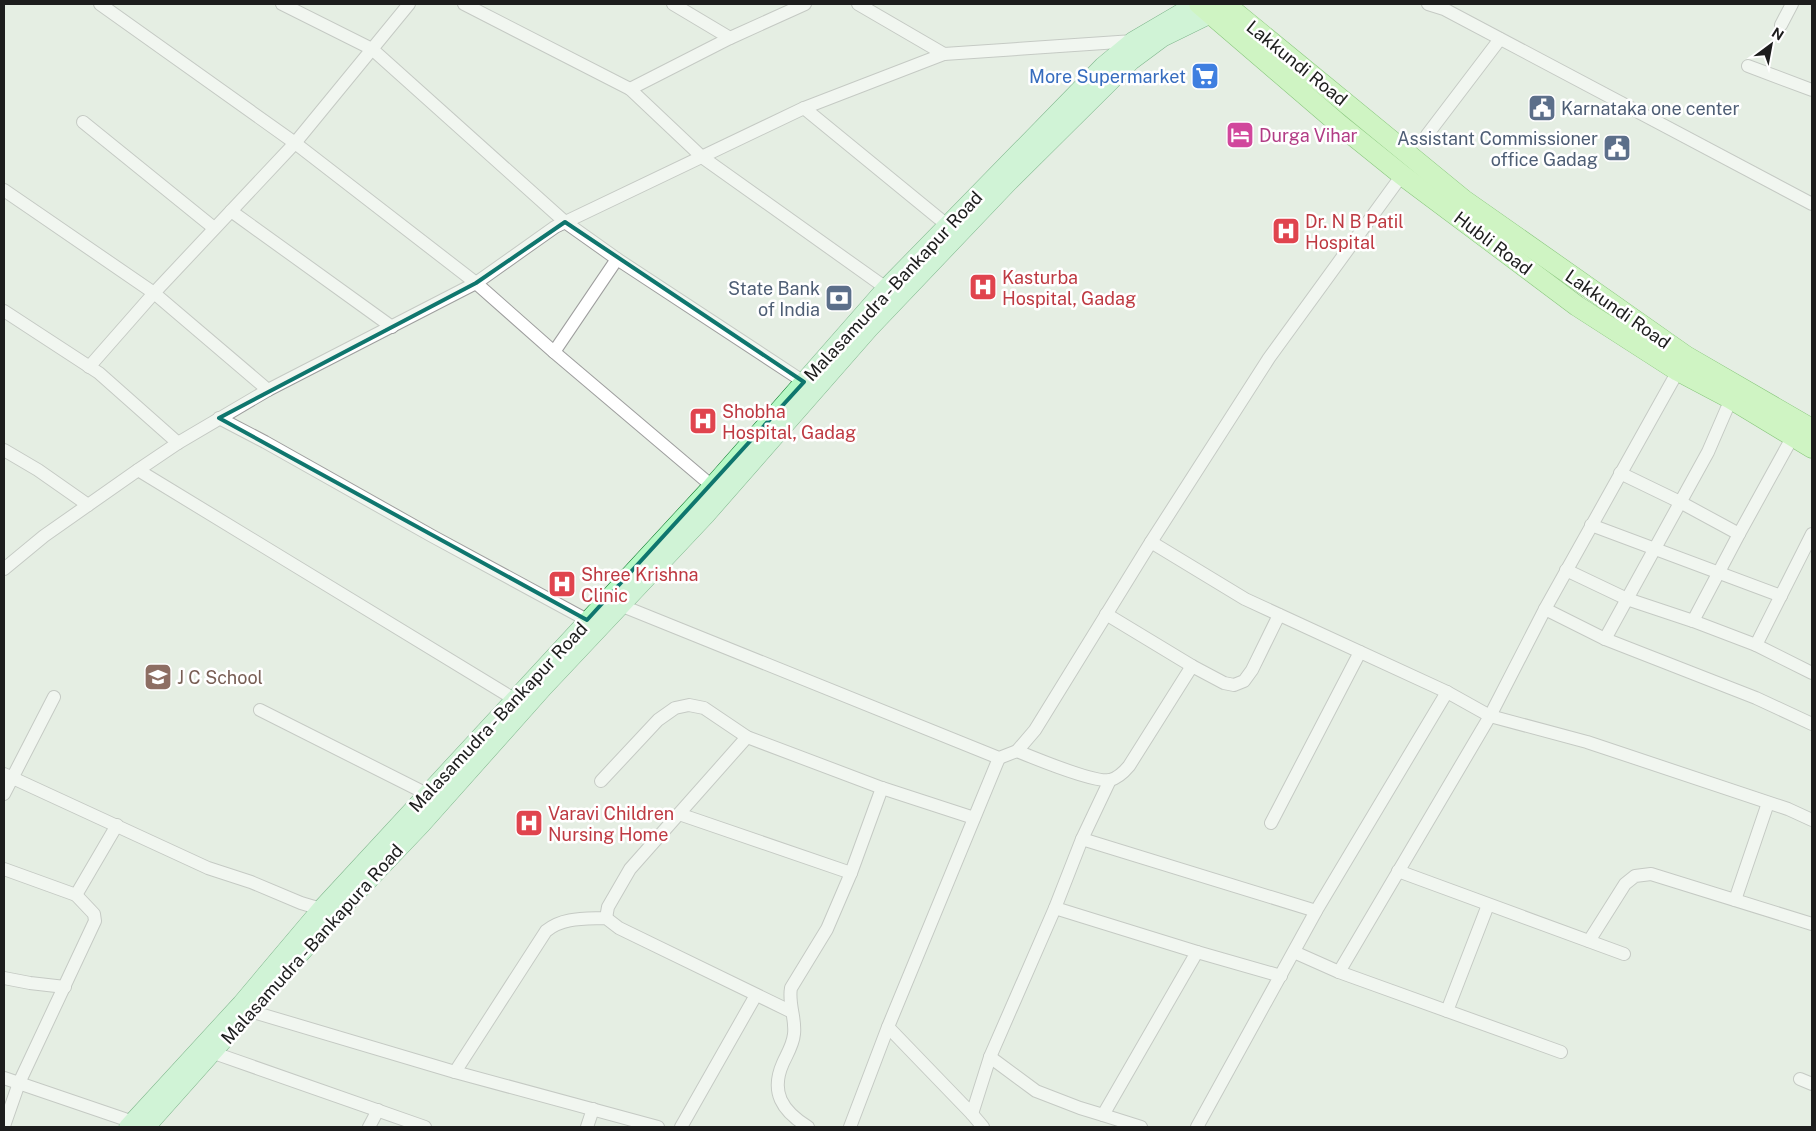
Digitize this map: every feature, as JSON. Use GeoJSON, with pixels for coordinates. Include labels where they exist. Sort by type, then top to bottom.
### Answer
{"type":"FeatureCollection","features":[{"type":"Feature","properties":{"kind":"main road","name":"Malasamudra - Bankapur Road"},"geometry":{"type":"LineString","coordinates":[[136,1126],[321,909],[712,486],[886,288],[947,224],[1081,88],[1133,42],[1214,6]]}},
{"type":"Feature","properties":{"kind":"main road","name":"Hubli Road"},"geometry":{"type":"LineString","coordinates":[[1214,6],[1402,175],[1577,306],[1678,371],[1731,399],[1812,448]]}},
{"type":"Feature","properties":{"kind":"main road","name":"Lakkundi Road"},"geometry":{"type":"LineString","coordinates":[[1214,6],[1464,200],[1686,356],[1812,429]]}},
{"type":"Feature","properties":{"kind":"main road","name":"Malasamudra - Bankapura Road"},"geometry":{"type":"LineString","coordinates":[[136,1126],[214,1053],[326,925],[396,852],[620,605],[706,515],[869,329],[1009,182],[1131,61],[1162,38],[1214,6]]}},
{"type":"Feature","properties":{"kind":"street"},"geometry":{"type":"LineString","coordinates":[[100,4],[295,143],[476,283],[712,486]]}},
{"type":"Feature","properties":{"kind":"street"},"geometry":{"type":"LineString","coordinates":[[282,4],[372,50],[565,222],[617,259],[804,382]]}},
{"type":"Feature","properties":{"kind":"street"},"geometry":{"type":"LineString","coordinates":[[89,367],[154,293],[295,143],[409,4]]}},
{"type":"Feature","properties":{"kind":"street"},"geometry":{"type":"LineString","coordinates":[[464,4],[630,89],[702,157],[886,288]]}},
{"type":"Feature","properties":{"kind":"street"},"geometry":{"type":"LineString","coordinates":[[673,4],[730,38]]}},
{"type":"Feature","properties":{"kind":"street"},"geometry":{"type":"LineString","coordinates":[[630,89],[730,38],[806,4]]}},
{"type":"Feature","properties":{"kind":"street"},"geometry":{"type":"LineString","coordinates":[[858,4],[944,54]]}},
{"type":"Feature","properties":{"kind":"street"},"geometry":{"type":"LineString","coordinates":[[1428,4],[1444,9],[1812,204]]}},
{"type":"Feature","properties":{"kind":"street"},"geometry":{"type":"LineString","coordinates":[[1781,25],[1792,4]]}},
{"type":"Feature","properties":{"kind":"street"},"geometry":{"type":"LineString","coordinates":[[1427,136],[1500,39]]}},
{"type":"Feature","properties":{"kind":"street"},"geometry":{"type":"LineString","coordinates":[[4,569],[44,536],[88,505],[178,443],[219,418],[268,390],[476,283],[555,227],[804,108],[944,54],[1133,42]]}},
{"type":"Feature","properties":{"kind":"street"},"geometry":{"type":"LineString","coordinates":[[1748,66],[1812,90]]}},
{"type":"Feature","properties":{"kind":"street"},"geometry":{"type":"LineString","coordinates":[[804,108],[947,224]]}},
{"type":"Feature","properties":{"kind":"street"},"geometry":{"type":"LineString","coordinates":[[83,122],[214,228]]}},
{"type":"Feature","properties":{"kind":"street"},"geometry":{"type":"LineString","coordinates":[[620,605],[999,758],[1017,751],[1035,730],[1151,542],[1269,358],[1402,175]]}},
{"type":"Feature","properties":{"kind":"street"},"geometry":{"type":"LineString","coordinates":[[4,190],[154,293],[268,390]]}},
{"type":"Feature","properties":{"kind":"street"},"geometry":{"type":"LineString","coordinates":[[231,212],[392,326]]}},
{"type":"Feature","properties":{"kind":"street"},"geometry":{"type":"LineString","coordinates":[[554,352],[617,259]]}},
{"type":"Feature","properties":{"kind":"street"},"geometry":{"type":"LineString","coordinates":[[4,312],[99,374],[178,443]]}},
{"type":"Feature","properties":{"kind":"street"},"geometry":{"type":"LineString","coordinates":[[1339,972],[1490,716],[1566,570],[1678,371]]}},
{"type":"Feature","properties":{"kind":"street"},"geometry":{"type":"LineString","coordinates":[[1605,639],[1708,452],[1731,399]]}},
{"type":"Feature","properties":{"kind":"street"},"geometry":{"type":"LineString","coordinates":[[219,418],[587,620]]}},
{"type":"Feature","properties":{"kind":"street"},"geometry":{"type":"LineString","coordinates":[[1693,621],[1793,436]]}},
{"type":"Feature","properties":{"kind":"street"},"geometry":{"type":"LineString","coordinates":[[4,450],[38,470],[88,505]]}},
{"type":"Feature","properties":{"kind":"street"},"geometry":{"type":"LineString","coordinates":[[138,470],[514,699]]}},
{"type":"Feature","properties":{"kind":"street"},"geometry":{"type":"LineString","coordinates":[[1620,472],[1739,534]]}},
{"type":"Feature","properties":{"kind":"street"},"geometry":{"type":"LineString","coordinates":[[1591,525],[1781,596]]}},
{"type":"Feature","properties":{"kind":"street"},"geometry":{"type":"LineString","coordinates":[[1756,645],[1812,534]]}},
{"type":"Feature","properties":{"kind":"street"},"geometry":{"type":"LineString","coordinates":[[1151,542],[1245,599],[1447,692],[1490,716],[1587,742],[1768,802],[1812,820]]}},
{"type":"Feature","properties":{"kind":"street"},"geometry":{"type":"LineString","coordinates":[[1566,570],[1627,599],[1756,645],[1812,673]]}},
{"type":"Feature","properties":{"kind":"street"},"geometry":{"type":"LineString","coordinates":[[1545,609],[1605,639],[1756,698],[1812,724]]}},
{"type":"Feature","properties":{"kind":"street"},"geometry":{"type":"LineString","coordinates":[[1106,614],[1192,666],[1224,683],[1234,685],[1244,681],[1252,670],[1279,615]]}},
{"type":"Feature","properties":{"kind":"street"},"geometry":{"type":"LineString","coordinates":[[1271,823],[1360,652]]}},
{"type":"Feature","properties":{"kind":"street"},"geometry":{"type":"LineString","coordinates":[[1017,751],[1093,778],[1110,780],[1120,776],[1129,766],[1192,666]]}},
{"type":"Feature","properties":{"kind":"street"},"geometry":{"type":"LineString","coordinates":[[1197,1127],[1316,912],[1447,692]]}},
{"type":"Feature","properties":{"kind":"street"},"geometry":{"type":"LineString","coordinates":[[4,794],[8,776],[54,697]]}},
{"type":"Feature","properties":{"kind":"street"},"geometry":{"type":"LineString","coordinates":[[601,781],[658,720],[675,708],[689,705],[704,708],[747,737],[882,788],[974,818]]}},
{"type":"Feature","properties":{"kind":"street"},"geometry":{"type":"LineString","coordinates":[[260,710],[427,794]]}},
{"type":"Feature","properties":{"kind":"street"},"geometry":{"type":"LineString","coordinates":[[606,918],[608,907],[630,869],[747,737]]}},
{"type":"Feature","properties":{"kind":"street"},"geometry":{"type":"LineString","coordinates":[[850,1127],[888,1026],[999,758]]}},
{"type":"Feature","properties":{"kind":"street"},"geometry":{"type":"LineString","coordinates":[[8,776],[208,868],[251,882],[301,903],[321,909]]}},
{"type":"Feature","properties":{"kind":"street"},"geometry":{"type":"LineString","coordinates":[[972,1114],[990,1057],[1055,908],[1082,839],[1110,780]]}},
{"type":"Feature","properties":{"kind":"street"},"geometry":{"type":"LineString","coordinates":[[808,1127],[799,1122],[788,1111],[780,1098],[776,1084],[794,1035],[790,997],[791,988],[827,929],[851,873],[882,788]]}},
{"type":"Feature","properties":{"kind":"street"},"geometry":{"type":"LineString","coordinates":[[1735,900],[1768,802]]}},
{"type":"Feature","properties":{"kind":"street"},"geometry":{"type":"LineString","coordinates":[[679,814],[851,873]]}},
{"type":"Feature","properties":{"kind":"street"},"geometry":{"type":"LineString","coordinates":[[76,895],[117,825]]}},
{"type":"Feature","properties":{"kind":"street"},"geometry":{"type":"LineString","coordinates":[[1082,839],[1316,912]]}},
{"type":"Feature","properties":{"kind":"street"},"geometry":{"type":"LineString","coordinates":[[4,869],[76,895],[94,914],[95,921],[18,1083],[4,1126]]}},
{"type":"Feature","properties":{"kind":"street"},"geometry":{"type":"LineString","coordinates":[[1398,871],[1624,954]]}},
{"type":"Feature","properties":{"kind":"street"},"geometry":{"type":"LineString","coordinates":[[1589,941],[1625,884],[1635,876],[1651,874],[1812,924]]}},
{"type":"Feature","properties":{"kind":"street"},"geometry":{"type":"LineString","coordinates":[[1447,1011],[1488,904]]}},
{"type":"Feature","properties":{"kind":"street"},"geometry":{"type":"LineString","coordinates":[[1055,908],[1281,976]]}},
{"type":"Feature","properties":{"kind":"street"},"geometry":{"type":"LineString","coordinates":[[455,1072],[546,931],[555,924],[564,921],[606,918],[619,928],[792,1012]]}},
{"type":"Feature","properties":{"kind":"street"},"geometry":{"type":"LineString","coordinates":[[1103,1114],[1197,952]]}},
{"type":"Feature","properties":{"kind":"street"},"geometry":{"type":"LineString","coordinates":[[1294,952],[1339,972],[1561,1052]]}},
{"type":"Feature","properties":{"kind":"street"},"geometry":{"type":"LineString","coordinates":[[4,978],[65,987]]}},
{"type":"Feature","properties":{"kind":"street"},"geometry":{"type":"LineString","coordinates":[[681,1127],[756,995]]}},
{"type":"Feature","properties":{"kind":"street"},"geometry":{"type":"LineString","coordinates":[[250,1011],[455,1072],[658,1127]]}},
{"type":"Feature","properties":{"kind":"street"},"geometry":{"type":"LineString","coordinates":[[888,1026],[983,1127]]}},
{"type":"Feature","properties":{"kind":"street"},"geometry":{"type":"LineString","coordinates":[[214,1053],[425,1127]]}},
{"type":"Feature","properties":{"kind":"street"},"geometry":{"type":"LineString","coordinates":[[990,1057],[1036,1091],[1080,1108],[1141,1127]]}},
{"type":"Feature","properties":{"kind":"street"},"geometry":{"type":"LineString","coordinates":[[4,1078],[136,1126]]}},
{"type":"Feature","properties":{"kind":"street"},"geometry":{"type":"LineString","coordinates":[[1800,1079],[1812,1084]]}},
{"type":"Feature","properties":{"kind":"street"},"geometry":{"type":"LineString","coordinates":[[587,1127],[593,1109]]}},
{"type":"Feature","properties":{"kind":"street"},"geometry":{"type":"LineString","coordinates":[[369,1127],[378,1110]]}},
{"type":"Feature","properties":{"kind":"highlighted area"},"geometry":{"type":"Polygon","coordinates":[[[565,222],[804,382],[587,620],[219,418],[476,283],[565,222]]]}},
{"type":"Feature","properties":{"kind":"place","name":"More Supermarket"},"geometry":{"type":"Point","coordinates":[1205,76]}},
{"type":"Feature","properties":{"kind":"place","name":"Karnataka one center"},"geometry":{"type":"Point","coordinates":[1542,108]}},
{"type":"Feature","properties":{"kind":"place","name":"Durga Vihar"},"geometry":{"type":"Point","coordinates":[1240,135]}},
{"type":"Feature","properties":{"kind":"place","name":"Assistant Commissioner office Gadag"},"geometry":{"type":"Point","coordinates":[1617,148]}},
{"type":"Feature","properties":{"kind":"place","name":"Dr. N B Patil Hospital"},"geometry":{"type":"Point","coordinates":[1286,231]}},
{"type":"Feature","properties":{"kind":"place","name":"Kasturba Hospital, Gadag"},"geometry":{"type":"Point","coordinates":[983,287]}},
{"type":"Feature","properties":{"kind":"place","name":"State Bank of India"},"geometry":{"type":"Point","coordinates":[839,298]}},
{"type":"Feature","properties":{"kind":"place","name":"Shobha Hospital, Gadag"},"geometry":{"type":"Point","coordinates":[703,421]}},
{"type":"Feature","properties":{"kind":"place","name":"Shree Krishna Clinic"},"geometry":{"type":"Point","coordinates":[562,584]}},
{"type":"Feature","properties":{"kind":"place","name":"J C School"},"geometry":{"type":"Point","coordinates":[158,677]}},
{"type":"Feature","properties":{"kind":"place","name":"Varavi Children Nursing Home"},"geometry":{"type":"Point","coordinates":[529,823]}}]}
